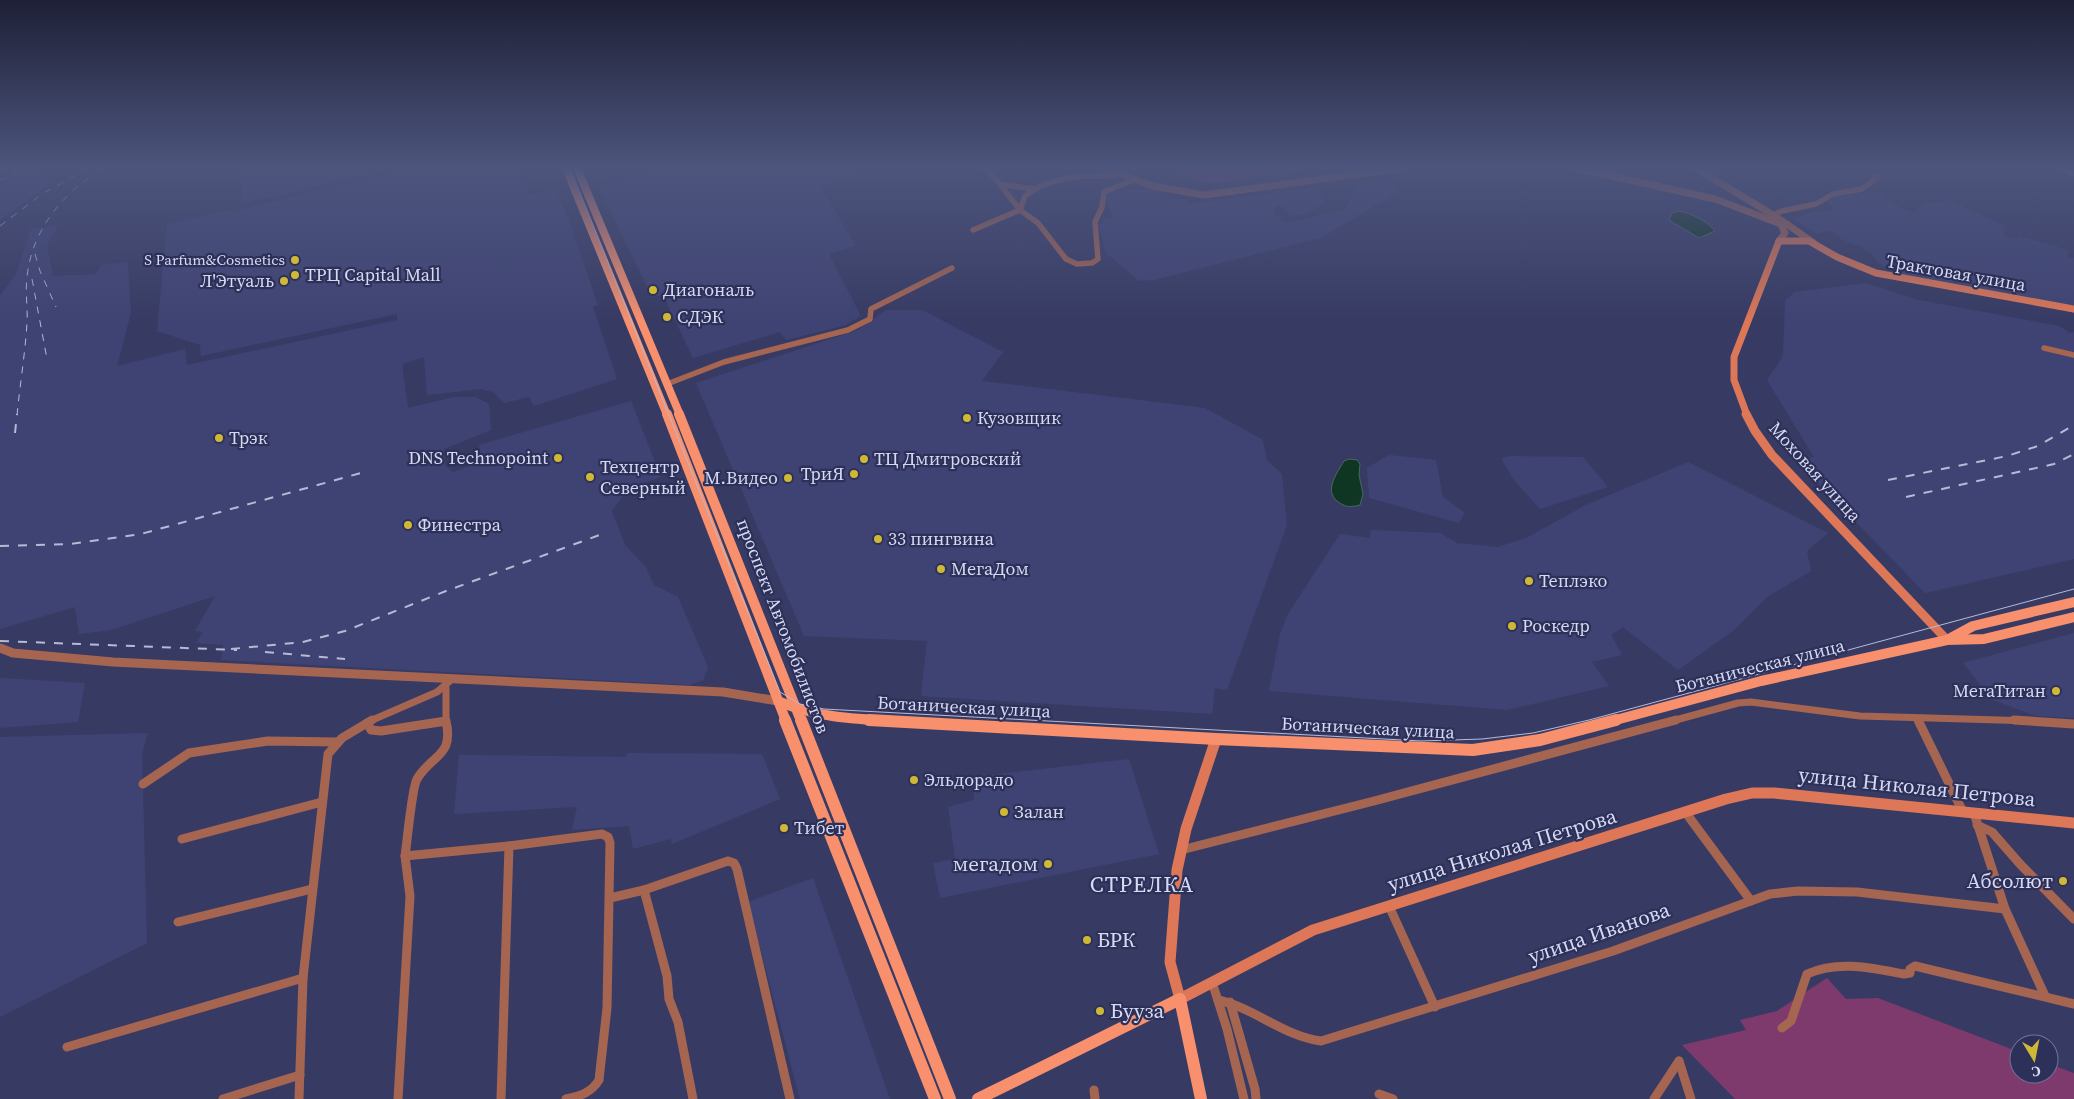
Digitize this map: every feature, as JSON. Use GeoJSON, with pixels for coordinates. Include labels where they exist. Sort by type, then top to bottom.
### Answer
{"type":"FeatureCollection","features":[{"type":"Feature","properties":{"kind":"main road","name":"проспект Автомобилистов"},"geometry":{"type":"LineString","coordinates":[[587,219],[696,486],[778,701],[935,1099]]}},
{"type":"Feature","properties":{"kind":"main road","name":"проспект Автомобилистов"},"geometry":{"type":"LineString","coordinates":[[598,219],[711,490],[950,1099]]}},
{"type":"Feature","properties":{"kind":"main road","name":"Трактовая улица"},"geometry":{"type":"LineString","coordinates":[[1779,241],[1804,240],[1876,274],[2074,309]]}},
{"type":"Feature","properties":{"kind":"main road","name":"Моховая улица"},"geometry":{"type":"LineString","coordinates":[[1779,241],[1734,357],[1734,380],[1742,406],[1755,431],[1772,455],[1948,640]]}},
{"type":"Feature","properties":{"kind":"main road","name":"Ботаническая улица"},"geometry":{"type":"LineString","coordinates":[[1948,640],[1973,626],[2074,602]]}},
{"type":"Feature","properties":{"kind":"main road","name":"Ботаническая улица"},"geometry":{"type":"LineString","coordinates":[[778,701],[796,709],[840,718],[1216,739],[1473,750],[1540,740],[1761,681],[1948,640],[1984,639],[2074,617]]}},
{"type":"Feature","properties":{"kind":"main road"},"geometry":{"type":"LineString","coordinates":[[1201,1099],[1180,999],[1170,962],[1170,948],[1172,912],[1181,850],[1216,739]]}},
{"type":"Feature","properties":{"kind":"main road","name":"улица Николая Петрова"},"geometry":{"type":"LineString","coordinates":[[978,1099],[1314,930],[1733,797],[1760,793],[2074,823]]}},
{"type":"Feature","properties":{"kind":"street"},"geometry":{"type":"LineString","coordinates":[[973,230],[998,219]]}},
{"type":"Feature","properties":{"kind":"street"},"geometry":{"type":"LineString","coordinates":[[1034,219],[1066,259],[1077,264],[1092,263],[1099,256],[1096,219]]}},
{"type":"Feature","properties":{"kind":"street"},"geometry":{"type":"LineString","coordinates":[[1775,219],[1780,221],[1785,232],[1779,241]]}},
{"type":"Feature","properties":{"kind":"street"},"geometry":{"type":"LineString","coordinates":[[1777,219],[1814,244]]}},
{"type":"Feature","properties":{"kind":"street"},"geometry":{"type":"LineString","coordinates":[[667,384],[724,362],[794,346],[858,327],[870,319],[871,309],[952,268]]}},
{"type":"Feature","properties":{"kind":"street"},"geometry":{"type":"LineString","coordinates":[[2044,348],[2074,356]]}},
{"type":"Feature","properties":{"kind":"street"},"geometry":{"type":"LineString","coordinates":[[0,648],[13,653],[113,662],[448,684],[724,692],[778,701]]}},
{"type":"Feature","properties":{"kind":"street"},"geometry":{"type":"LineString","coordinates":[[398,1099],[410,896],[409,878],[404,856],[416,780],[445,749],[449,735],[446,721],[448,684]]}},
{"type":"Feature","properties":{"kind":"street"},"geometry":{"type":"LineString","coordinates":[[299,1099],[303,978],[328,754],[336,742],[368,723],[448,684]]}},
{"type":"Feature","properties":{"kind":"street"},"geometry":{"type":"LineString","coordinates":[[1181,850],[1374,801],[1738,703],[1756,701],[1840,714],[1918,719],[2002,719],[2074,724]]}},
{"type":"Feature","properties":{"kind":"street"},"geometry":{"type":"LineString","coordinates":[[1918,719],[1968,812],[1977,825],[2005,909],[2045,996]]}},
{"type":"Feature","properties":{"kind":"street"},"geometry":{"type":"LineString","coordinates":[[368,723],[371,730],[381,731],[446,721]]}},
{"type":"Feature","properties":{"kind":"street"},"geometry":{"type":"LineString","coordinates":[[144,784],[189,753],[268,741],[336,742]]}},
{"type":"Feature","properties":{"kind":"street"},"geometry":{"type":"LineString","coordinates":[[182,839],[322,802]]}},
{"type":"Feature","properties":{"kind":"street"},"geometry":{"type":"LineString","coordinates":[[1686,813],[1751,901]]}},
{"type":"Feature","properties":{"kind":"street"},"geometry":{"type":"LineString","coordinates":[[1977,825],[1992,832],[2020,864],[2074,919]]}},
{"type":"Feature","properties":{"kind":"street"},"geometry":{"type":"LineString","coordinates":[[404,856],[509,846],[602,834],[608,837],[610,843],[610,898],[607,1008],[599,1080],[595,1088],[586,1094],[566,1099]]}},
{"type":"Feature","properties":{"kind":"street"},"geometry":{"type":"LineString","coordinates":[[501,1099],[509,846]]}},
{"type":"Feature","properties":{"kind":"street"},"geometry":{"type":"LineString","coordinates":[[610,898],[644,890],[728,862],[734,863],[739,876],[790,1099]]}},
{"type":"Feature","properties":{"kind":"street"},"geometry":{"type":"LineString","coordinates":[[178,922],[312,889]]}},
{"type":"Feature","properties":{"kind":"street"},"geometry":{"type":"LineString","coordinates":[[644,890],[667,976],[669,999],[678,1022],[693,1099]]}},
{"type":"Feature","properties":{"kind":"street","name":"улица Иванова"},"geometry":{"type":"LineString","coordinates":[[1218,1000],[1230,1002],[1304,1039],[1314,1041],[1334,1039],[1613,951],[1770,894],[1792,891],[1846,891],[2005,909]]}},
{"type":"Feature","properties":{"kind":"street"},"geometry":{"type":"LineString","coordinates":[[1388,906],[1435,1007]]}},
{"type":"Feature","properties":{"kind":"street"},"geometry":{"type":"LineString","coordinates":[[1782,1028],[1791,1021],[1807,974],[1831,965],[1844,964],[1904,974],[1910,973],[1910,969],[1915,966],[2074,1004]]}},
{"type":"Feature","properties":{"kind":"street"},"geometry":{"type":"LineString","coordinates":[[67,1047],[303,978]]}},
{"type":"Feature","properties":{"kind":"street"},"geometry":{"type":"LineString","coordinates":[[1212,982],[1244,1099]]}},
{"type":"Feature","properties":{"kind":"street"},"geometry":{"type":"LineString","coordinates":[[1230,1002],[1255,1088],[1256,1099]]}},
{"type":"Feature","properties":{"kind":"street"},"geometry":{"type":"LineString","coordinates":[[1654,1099],[1679,1061],[1691,1099]]}},
{"type":"Feature","properties":{"kind":"street"},"geometry":{"type":"LineString","coordinates":[[223,1099],[300,1075]]}},
{"type":"Feature","properties":{"kind":"street"},"geometry":{"type":"LineString","coordinates":[[1379,1094],[1393,1099]]}},
{"type":"Feature","properties":{"kind":"shaded area"},"geometry":{"type":"Polygon","coordinates":[[[188,219],[568,219],[598,305],[593,307],[617,379],[534,406],[529,397],[504,403],[493,392],[481,389],[427,395],[424,357],[402,364],[408,408],[454,397],[476,397],[489,404],[491,430],[444,449],[445,465],[453,472],[481,462],[479,445],[631,401],[661,477],[629,488],[612,511],[625,545],[645,566],[654,585],[678,597],[708,667],[703,680],[690,685],[221,660],[223,645],[196,643],[203,632],[195,631],[215,596],[111,630],[79,634],[75,607],[0,629],[0,296],[16,274],[31,229],[58,226],[47,245],[53,276],[96,274],[101,265],[128,262],[131,313],[117,366],[185,349],[187,365],[397,320],[397,314],[201,356],[200,345],[157,331],[167,224],[188,219]]]}},
{"type":"Feature","properties":{"kind":"shaded area"},"geometry":{"type":"Polygon","coordinates":[[[615,219],[840,219],[856,246],[829,254],[861,316],[846,325],[786,340],[780,332],[693,358],[663,295],[652,297],[615,219]]]}},
{"type":"Feature","properties":{"kind":"shaded area"},"geometry":{"type":"Polygon","coordinates":[[[1107,219],[1281,219],[1285,223],[1302,219],[1352,219],[1320,238],[1154,280],[1139,281],[1106,253],[1098,224],[1103,224],[1104,220],[1107,219]]]}},
{"type":"Feature","properties":{"kind":"shaded area"},"geometry":{"type":"Polygon","coordinates":[[[1700,219],[1715,231],[1699,238],[1669,220],[1700,219]]]}},
{"type":"Feature","properties":{"kind":"shaded area"},"geometry":{"type":"Polygon","coordinates":[[[1793,219],[1990,219],[2004,226],[2004,236],[2018,239],[2019,236],[2069,250],[2068,257],[2074,258],[2074,306],[1911,278],[1887,268],[1859,246],[1843,240],[1830,230],[1817,234],[1793,219]]]}},
{"type":"Feature","properties":{"kind":"shaded area"},"geometry":{"type":"Polygon","coordinates":[[[1865,283],[1919,300],[2059,326],[2070,333],[2074,332],[2074,559],[1925,593],[1796,460],[1814,457],[1767,380],[1783,356],[1785,301],[1795,292],[1865,283]]]}},
{"type":"Feature","properties":{"kind":"shaded area"},"geometry":{"type":"Polygon","coordinates":[[[886,310],[922,310],[1003,352],[982,381],[1205,408],[1263,440],[1267,460],[1282,474],[1287,525],[1227,690],[1215,688],[1212,714],[921,696],[927,641],[804,636],[696,383],[858,330],[886,310]]]}},
{"type":"Feature","properties":{"kind":"shaded area"},"geometry":{"type":"Polygon","coordinates":[[[1389,455],[1436,460],[1443,497],[1465,513],[1459,523],[1369,498],[1367,468],[1389,455]]]}},
{"type":"Feature","properties":{"kind":"shaded area"},"geometry":{"type":"Polygon","coordinates":[[[1511,456],[1583,457],[1608,487],[1540,509],[1513,479],[1501,458],[1511,456]]]}},
{"type":"Feature","properties":{"kind":"shaded area"},"geometry":{"type":"Polygon","coordinates":[[[1349,459],[1357,460],[1360,464],[1359,475],[1363,494],[1360,505],[1346,506],[1333,497],[1332,487],[1335,476],[1344,461],[1349,459]]]}},
{"type":"Feature","properties":{"kind":"shaded area"},"geometry":{"type":"Polygon","coordinates":[[[1688,462],[1828,533],[1807,551],[1811,571],[1767,597],[1733,631],[1678,670],[1623,627],[1611,635],[1622,655],[1592,662],[1609,686],[1507,710],[1269,691],[1280,634],[1288,614],[1340,534],[1370,538],[1371,530],[1440,533],[1457,543],[1498,547],[1526,538],[1586,505],[1688,462]]]}},
{"type":"Feature","properties":{"kind":"shaded area"},"geometry":{"type":"Polygon","coordinates":[[[2074,633],[2074,718],[2035,716],[1993,700],[1963,663],[2074,633]]]}},
{"type":"Feature","properties":{"kind":"shaded area"},"geometry":{"type":"Polygon","coordinates":[[[0,678],[85,683],[78,722],[0,728],[0,678]]]}},
{"type":"Feature","properties":{"kind":"shaded area"},"geometry":{"type":"Polygon","coordinates":[[[148,733],[142,754],[147,943],[0,1017],[0,737],[148,733]]]}},
{"type":"Feature","properties":{"kind":"shaded area"},"geometry":{"type":"Polygon","coordinates":[[[628,753],[762,754],[780,799],[672,844],[671,839],[633,849],[629,826],[572,830],[577,807],[454,814],[459,755],[626,757],[628,753]]]}},
{"type":"Feature","properties":{"kind":"shaded area"},"geometry":{"type":"Polygon","coordinates":[[[1129,759],[1159,854],[940,898],[933,863],[955,859],[948,807],[974,800],[972,777],[1129,759]]]}},
{"type":"Feature","properties":{"kind":"shaded area"},"geometry":{"type":"Polygon","coordinates":[[[813,878],[890,1099],[800,1099],[748,902],[813,878]]]}},
{"type":"Feature","properties":{"kind":"shaded area"},"geometry":{"type":"Polygon","coordinates":[[[1827,978],[1846,999],[1878,998],[2009,1048],[2009,1084],[2059,1084],[2059,1068],[2074,1073],[2074,1099],[1735,1099],[1682,1045],[1746,1030],[1740,1020],[1777,1011],[1827,978]]]}},
{"type":"Feature","properties":{"kind":"tram line"},"geometry":{"type":"LineString","coordinates":[[591,219],[780,692],[800,704],[824,709],[1421,741],[1482,739],[1533,733],[1589,720],[2074,589]]}},
{"type":"Feature","properties":{"kind":"railway"},"geometry":{"type":"LineString","coordinates":[[0,226],[9,219]]}},
{"type":"Feature","properties":{"kind":"railway"},"geometry":{"type":"LineString","coordinates":[[17,415],[27,323],[27,277],[35,243],[49,219]]}},
{"type":"Feature","properties":{"kind":"railway"},"geometry":{"type":"LineString","coordinates":[[35,254],[40,271],[56,307]]}},
{"type":"Feature","properties":{"kind":"railway"},"geometry":{"type":"LineString","coordinates":[[32,279],[47,359]]}},
{"type":"Feature","properties":{"kind":"railway"},"geometry":{"type":"LineString","coordinates":[[15,433],[17,414]]}},
{"type":"Feature","properties":{"kind":"railway"},"geometry":{"type":"LineString","coordinates":[[1888,480],[2007,456],[2038,446],[2074,425]]}},
{"type":"Feature","properties":{"kind":"railway"},"geometry":{"type":"LineString","coordinates":[[1906,497],[2054,464],[2074,454]]}},
{"type":"Feature","properties":{"kind":"railway"},"geometry":{"type":"LineString","coordinates":[[0,546],[71,544],[141,534],[368,471]]}},
{"type":"Feature","properties":{"kind":"railway"},"geometry":{"type":"LineString","coordinates":[[231,649],[303,642],[345,631],[446,591],[605,533]]}},
{"type":"Feature","properties":{"kind":"railway"},"geometry":{"type":"LineString","coordinates":[[0,641],[237,650]]}},
{"type":"Feature","properties":{"kind":"railway"},"geometry":{"type":"LineString","coordinates":[[265,652],[345,659]]}},
{"type":"Feature","properties":{"kind":"place","name":"S Parfum&Cosmetics"},"geometry":{"type":"Point","coordinates":[295,260]}},
{"type":"Feature","properties":{"kind":"place","name":"ТРЦ Capital Mall"},"geometry":{"type":"Point","coordinates":[295,275]}},
{"type":"Feature","properties":{"kind":"place","name":"Л'Этуаль"},"geometry":{"type":"Point","coordinates":[284,281]}},
{"type":"Feature","properties":{"kind":"place","name":"Диагональ"},"geometry":{"type":"Point","coordinates":[653,290]}},
{"type":"Feature","properties":{"kind":"place","name":"СДЭК"},"geometry":{"type":"Point","coordinates":[667,317]}},
{"type":"Feature","properties":{"kind":"place","name":"Кузовщик"},"geometry":{"type":"Point","coordinates":[967,418]}},
{"type":"Feature","properties":{"kind":"place","name":"Трэк"},"geometry":{"type":"Point","coordinates":[219,438]}},
{"type":"Feature","properties":{"kind":"place","name":"DNS Technopoint"},"geometry":{"type":"Point","coordinates":[558,458]}},
{"type":"Feature","properties":{"kind":"place","name":"ТЦ Дмитровский"},"geometry":{"type":"Point","coordinates":[864,459]}},
{"type":"Feature","properties":{"kind":"place","name":"ТриЯ"},"geometry":{"type":"Point","coordinates":[854,474]}},
{"type":"Feature","properties":{"kind":"place","name":"Техцентр Северный"},"geometry":{"type":"Point","coordinates":[590,477]}},
{"type":"Feature","properties":{"kind":"place","name":"М.Видео"},"geometry":{"type":"Point","coordinates":[788,478]}},
{"type":"Feature","properties":{"kind":"place","name":"Финестра"},"geometry":{"type":"Point","coordinates":[408,525]}},
{"type":"Feature","properties":{"kind":"place","name":"33 пингвина"},"geometry":{"type":"Point","coordinates":[878,539]}},
{"type":"Feature","properties":{"kind":"place","name":"МегаДом"},"geometry":{"type":"Point","coordinates":[941,569]}},
{"type":"Feature","properties":{"kind":"place","name":"Теплэко"},"geometry":{"type":"Point","coordinates":[1529,581]}},
{"type":"Feature","properties":{"kind":"place","name":"Роскедр"},"geometry":{"type":"Point","coordinates":[1512,626]}},
{"type":"Feature","properties":{"kind":"place","name":"МегаТитан"},"geometry":{"type":"Point","coordinates":[2056,691]}},
{"type":"Feature","properties":{"kind":"place","name":"Эльдорадо"},"geometry":{"type":"Point","coordinates":[914,780]}},
{"type":"Feature","properties":{"kind":"place","name":"Залан"},"geometry":{"type":"Point","coordinates":[1004,812]}},
{"type":"Feature","properties":{"kind":"place","name":"Тибет"},"geometry":{"type":"Point","coordinates":[784,828]}},
{"type":"Feature","properties":{"kind":"place","name":"мегадом"},"geometry":{"type":"Point","coordinates":[1048,864]}},
{"type":"Feature","properties":{"kind":"place","name":"Абсолют"},"geometry":{"type":"Point","coordinates":[2063,881]}},
{"type":"Feature","properties":{"kind":"place","name":"БРК"},"geometry":{"type":"Point","coordinates":[1087,940]}},
{"type":"Feature","properties":{"kind":"place","name":"Бууза"},"geometry":{"type":"Point","coordinates":[1100,1011]}},
{"type":"Feature","properties":{"kind":"district","name":"СТРЕЛКА"},"geometry":{"type":"Point","coordinates":[1142,884]}}]}
